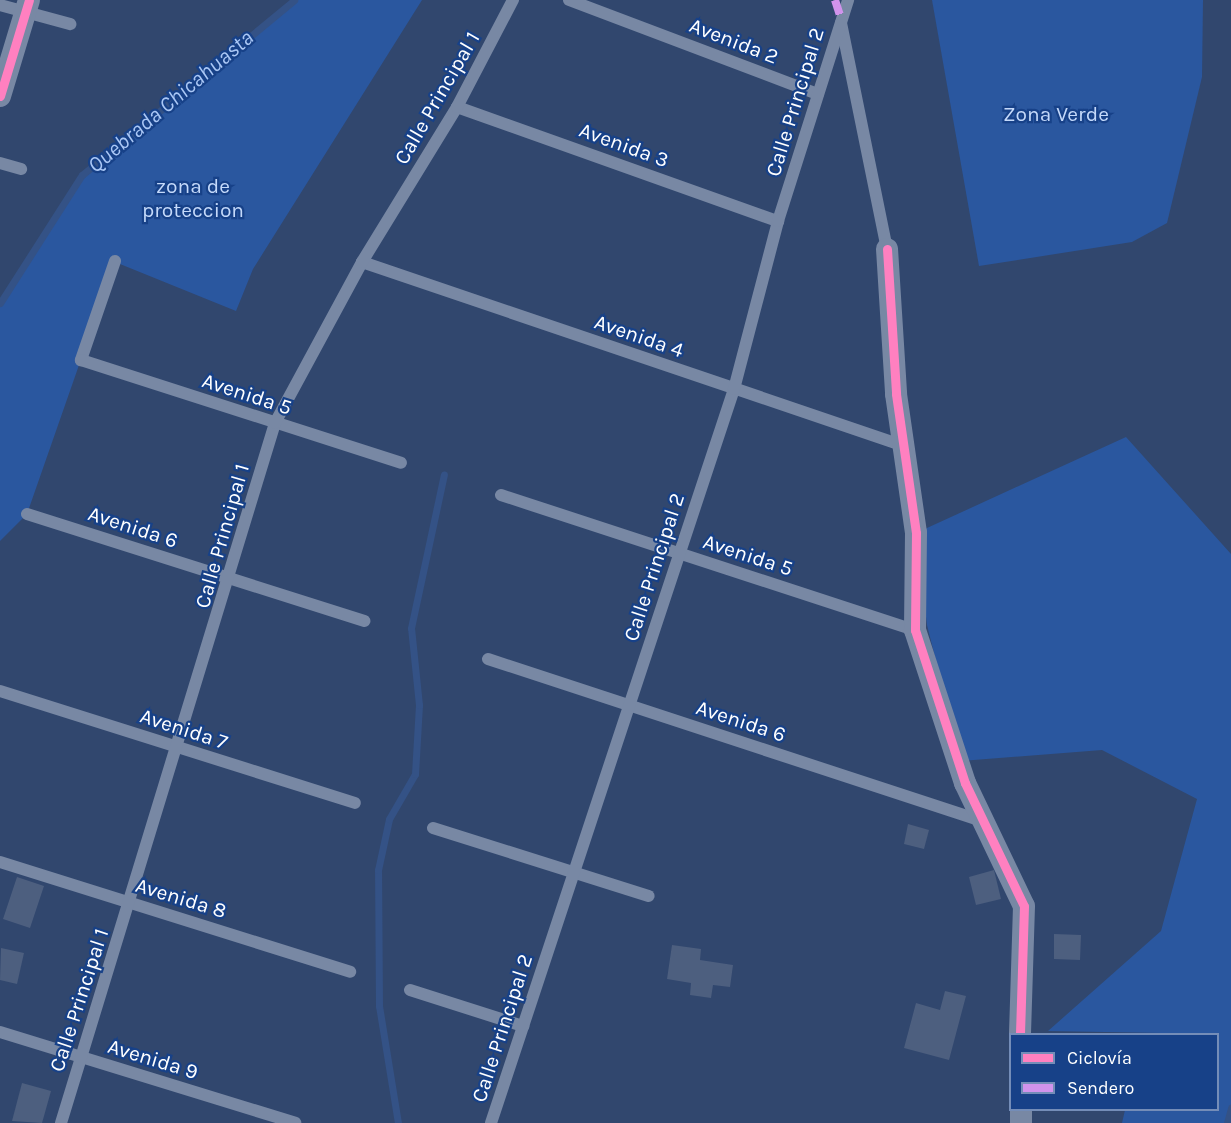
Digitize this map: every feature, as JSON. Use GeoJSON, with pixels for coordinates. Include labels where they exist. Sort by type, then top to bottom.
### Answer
{"type":"FeatureCollection","features":[{"type":"Feature","properties":{"kind":"street"},"geometry":{"type":"LineString","coordinates":[[0,96],[28,6]]}},
{"type":"Feature","properties":{"kind":"street"},"geometry":{"type":"LineString","coordinates":[[887,249],[904,446],[916,533],[915,630],[965,783],[1024,906],[1020,1033]]}},
{"type":"Feature","properties":{"kind":"lane","name":"Calle Principal 1"},"geometry":{"type":"LineString","coordinates":[[61,1123],[230,578],[275,423],[362,262],[457,107],[513,0]]}},
{"type":"Feature","properties":{"kind":"lane","name":"Avenida 2"},"geometry":{"type":"LineString","coordinates":[[569,0],[818,94]]}},
{"type":"Feature","properties":{"kind":"lane","name":"Calle Principal 2"},"geometry":{"type":"LineString","coordinates":[[491,1123],[734,389],[778,221],[848,0]]}},
{"type":"Feature","properties":{"kind":"lane"},"geometry":{"type":"LineString","coordinates":[[0,5],[28,6],[70,24]]}},
{"type":"Feature","properties":{"kind":"lane"},"geometry":{"type":"LineString","coordinates":[[841,19],[887,249]]}},
{"type":"Feature","properties":{"kind":"lane","name":"Avenida 3"},"geometry":{"type":"LineString","coordinates":[[457,107],[778,221]]}},
{"type":"Feature","properties":{"kind":"lane"},"geometry":{"type":"LineString","coordinates":[[0,163],[21,169]]}},
{"type":"Feature","properties":{"kind":"lane","name":"Avenida 5"},"geometry":{"type":"LineString","coordinates":[[115,261],[81,360],[402,463]]}},
{"type":"Feature","properties":{"kind":"lane","name":"Avenida 4"},"geometry":{"type":"LineString","coordinates":[[362,262],[904,446]]}},
{"type":"Feature","properties":{"kind":"lane","name":"Avenida 5"},"geometry":{"type":"LineString","coordinates":[[501,495],[915,630]]}},
{"type":"Feature","properties":{"kind":"lane","name":"Avenida 6"},"geometry":{"type":"LineString","coordinates":[[27,514],[364,621]]}},
{"type":"Feature","properties":{"kind":"lane","name":"Avenida 6"},"geometry":{"type":"LineString","coordinates":[[488,659],[982,821]]}},
{"type":"Feature","properties":{"kind":"lane","name":"Avenida 7"},"geometry":{"type":"LineString","coordinates":[[0,691],[355,803]]}},
{"type":"Feature","properties":{"kind":"lane"},"geometry":{"type":"LineString","coordinates":[[433,828],[650,896]]}},
{"type":"Feature","properties":{"kind":"lane","name":"Avenida 8"},"geometry":{"type":"LineString","coordinates":[[0,862],[350,972]]}},
{"type":"Feature","properties":{"kind":"lane"},"geometry":{"type":"LineString","coordinates":[[410,990],[523,1026]]}},
{"type":"Feature","properties":{"kind":"lane","name":"Avenida 9"},"geometry":{"type":"LineString","coordinates":[[0,1032],[295,1123]]}},
{"type":"Feature","properties":{"kind":"green space","name":"zona de proteccion"},"geometry":{"type":"Polygon","coordinates":[[[294,0],[422,0],[253,269],[236,311],[115,262],[27,514],[0,541],[0,303],[82,175],[294,0]]]}},
{"type":"Feature","properties":{"kind":"green space","name":"Zona Verde"},"geometry":{"type":"Polygon","coordinates":[[[932,0],[1203,0],[1202,77],[1167,223],[1132,242],[979,266],[932,0]]]}},
{"type":"Feature","properties":{"kind":"green space"},"geometry":{"type":"Polygon","coordinates":[[[1126,437],[1231,554],[1231,1123],[1122,1123],[1125,1111],[1219,1111],[1219,1033],[1048,1031],[1161,931],[1197,799],[1102,750],[961,761],[927,625],[916,533],[1126,437]]]}},
{"type":"Feature","properties":{"kind":"building"},"geometry":{"type":"Polygon","coordinates":[[[908,824],[929,830],[924,849],[904,844],[908,824]]]}},
{"type":"Feature","properties":{"kind":"building"},"geometry":{"type":"Polygon","coordinates":[[[994,870],[1001,899],[976,905],[969,877],[994,870]]]}},
{"type":"Feature","properties":{"kind":"building"},"geometry":{"type":"Polygon","coordinates":[[[17,877],[44,886],[30,928],[3,919],[17,877]]]}},
{"type":"Feature","properties":{"kind":"building"},"geometry":{"type":"Polygon","coordinates":[[[1054,934],[1081,935],[1080,960],[1054,959],[1054,934]]]}},
{"type":"Feature","properties":{"kind":"building"},"geometry":{"type":"Polygon","coordinates":[[[672,945],[701,949],[700,960],[733,965],[730,987],[713,985],[711,998],[690,995],[691,983],[667,979],[672,945]]]}},
{"type":"Feature","properties":{"kind":"building"},"geometry":{"type":"Polygon","coordinates":[[[1,948],[24,953],[17,984],[0,980],[1,948]]]}},
{"type":"Feature","properties":{"kind":"building"},"geometry":{"type":"Polygon","coordinates":[[[945,991],[966,996],[949,1060],[904,1048],[916,1003],[940,1010],[945,991]]]}},
{"type":"Feature","properties":{"kind":"building"},"geometry":{"type":"Polygon","coordinates":[[[22,1083],[51,1091],[42,1123],[12,1121],[22,1083]]]}},
{"type":"Feature","properties":{"kind":"waterway","name":"Quebrada Chicahuasta"},"geometry":{"type":"LineString","coordinates":[[0,303],[82,175],[294,0]]}},
{"type":"Feature","properties":{"kind":"waterway"},"geometry":{"type":"LineString","coordinates":[[398,1123],[379,1006],[378,870],[389,819],[415,774],[419,705],[411,628],[444,474]]}},
{"type":"Feature","properties":{"kind":"waterway"},"geometry":{"type":"LineString","coordinates":[[1227,1123],[1231,1108]]}},
{"type":"Feature","properties":{"kind":"marked path"},"geometry":{"type":"LineString","coordinates":[[835,0],[841,19]]}},
{"type":"Feature","properties":{"kind":"cycle path"},"geometry":{"type":"LineString","coordinates":[[0,96],[29,0]]}},
{"type":"Feature","properties":{"kind":"cycle path"},"geometry":{"type":"LineString","coordinates":[[887,249],[896,394],[916,533],[915,630],[965,783],[1024,906],[1020,1033]]}}]}
